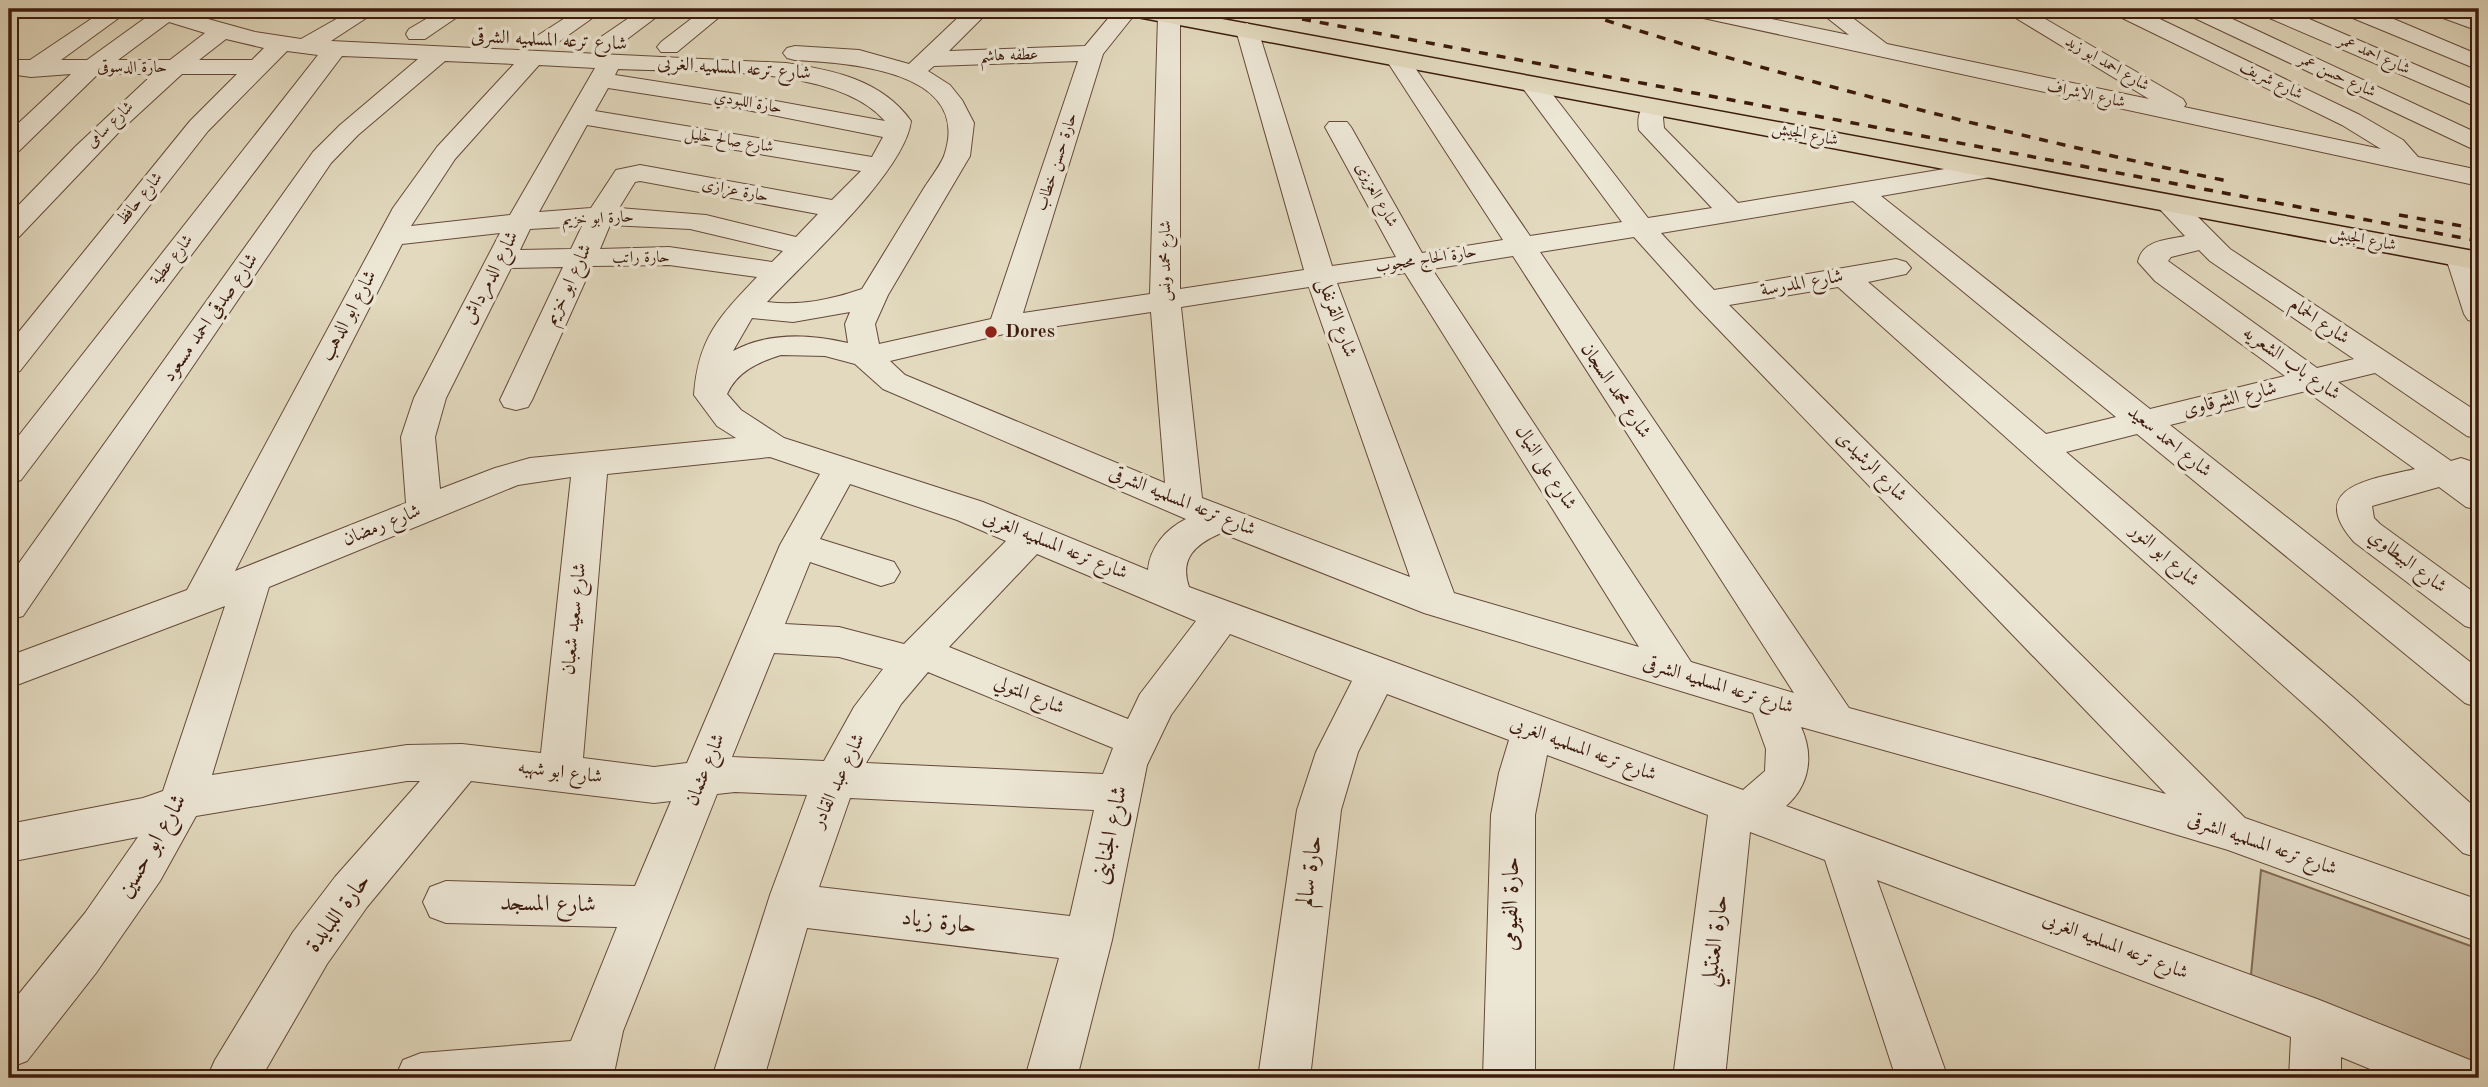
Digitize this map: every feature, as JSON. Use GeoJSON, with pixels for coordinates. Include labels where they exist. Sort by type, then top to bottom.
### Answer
{"type":"FeatureCollection","features":[{"type":"Feature","properties":{"kind":"main road","name":"شارع الجيش"},"geometry":{"type":"LineString","coordinates":[[1130,9],[2168,203],[2472,272]]}},
{"type":"Feature","properties":{"kind":"street"},"geometry":{"type":"LineString","coordinates":[[9,85],[120,9]]}},
{"type":"Feature","properties":{"kind":"street"},"geometry":{"type":"LineString","coordinates":[[9,146],[156,11],[230,20],[293,45],[336,38],[369,9]]}},
{"type":"Feature","properties":{"kind":"street","name":"شارع صدقي احمد مسعود"},"geometry":{"type":"LineString","coordinates":[[9,607],[322,158],[457,9]]}},
{"type":"Feature","properties":{"kind":"street","name":"شارع ابو الدهب"},"geometry":{"type":"LineString","coordinates":[[201,600],[413,198],[446,153],[539,50],[594,9]]}},
{"type":"Feature","properties":{"kind":"street"},"geometry":{"type":"LineString","coordinates":[[605,62],[656,9]]}},
{"type":"Feature","properties":{"kind":"street"},"geometry":{"type":"LineString","coordinates":[[668,47],[718,9]]}},
{"type":"Feature","properties":{"kind":"street"},"geometry":{"type":"LineString","coordinates":[[920,66],[980,9]]}},
{"type":"Feature","properties":{"kind":"street","name":"حارة حسن خطاب"},"geometry":{"type":"LineString","coordinates":[[1004,324],[1092,53],[1130,9]]}},
{"type":"Feature","properties":{"kind":"street","name":"شارع الاشراف"},"geometry":{"type":"LineString","coordinates":[[1694,9],[2479,178]]}},
{"type":"Feature","properties":{"kind":"street"},"geometry":{"type":"LineString","coordinates":[[1827,9],[1888,52]]}},
{"type":"Feature","properties":{"kind":"street","name":"شارع احمد ابو زيد"},"geometry":{"type":"LineString","coordinates":[[2012,9],[2203,120]]}},
{"type":"Feature","properties":{"kind":"street","name":"شارع شريف"},"geometry":{"type":"LineString","coordinates":[[2122,9],[2361,126],[2394,146],[2413,165]]}},
{"type":"Feature","properties":{"kind":"street","name":"شارع حسن عمر"},"geometry":{"type":"LineString","coordinates":[[2194,9],[2479,144]]}},
{"type":"Feature","properties":{"kind":"street","name":"شارع احمد عمر"},"geometry":{"type":"LineString","coordinates":[[2268,9],[2479,101]]}},
{"type":"Feature","properties":{"kind":"street"},"geometry":{"type":"LineString","coordinates":[[2351,9],[2479,63]]}},
{"type":"Feature","properties":{"kind":"street"},"geometry":{"type":"LineString","coordinates":[[2440,9],[2479,24]]}},
{"type":"Feature","properties":{"kind":"street","name":"شارع محمد ونس"},"geometry":{"type":"LineString","coordinates":[[1169,16],[1165,300],[1185,505]]}},
{"type":"Feature","properties":{"kind":"street","name":"شارع ترعه المسلميه الشرقى"},"geometry":{"type":"LineString","coordinates":[[230,20],[291,22],[336,38],[539,50],[605,62],[668,47],[827,54],[920,66],[950,100],[961,123],[961,145],[957,156],[873,295],[860,324],[866,357],[894,382],[1185,505],[1438,603],[1835,722],[2020,770],[2231,832],[2479,921]]}},
{"type":"Feature","properties":{"kind":"street","name":"شارع سامى"},"geometry":{"type":"LineString","coordinates":[[9,231],[94,140],[230,20]]}},
{"type":"Feature","properties":{"kind":"street","name":"شارع القرنفلى"},"geometry":{"type":"LineString","coordinates":[[1247,30],[1321,276],[1438,603]]}},
{"type":"Feature","properties":{"kind":"street","name":"شارع عطية"},"geometry":{"type":"LineString","coordinates":[[9,472],[336,38]]}},
{"type":"Feature","properties":{"kind":"street","name":"شارع حافظ"},"geometry":{"type":"LineString","coordinates":[[9,364],[199,125],[256,67],[293,45]]}},
{"type":"Feature","properties":{"kind":"street","name":"عطفه هاشم"},"geometry":{"type":"LineString","coordinates":[[920,66],[1092,53]]}},
{"type":"Feature","properties":{"kind":"street","name":"شارع محمد السجان"},"geometry":{"type":"LineString","coordinates":[[1397,58],[1835,722]]}},
{"type":"Feature","properties":{"kind":"street","name":"حارة اللبودي"},"geometry":{"type":"LineString","coordinates":[[605,62],[647,87],[897,131]]}},
{"type":"Feature","properties":{"kind":"street","name":"شارع الدمرداش"},"geometry":{"type":"LineString","coordinates":[[424,509],[418,446],[422,418],[518,225],[579,116],[605,62]]}},
{"type":"Feature","properties":{"kind":"street","name":"شارع ترعه المسلميه الغربى"},"geometry":{"type":"LineString","coordinates":[[605,62],[786,70],[828,77],[878,100],[898,121],[897,131]]}},
{"type":"Feature","properties":{"kind":"street","name":"حارة الدسوقى"},"geometry":{"type":"LineString","coordinates":[[9,67],[256,67]]}},
{"type":"Feature","properties":{"kind":"street","name":"شارع الرشيدى"},"geometry":{"type":"LineString","coordinates":[[1531,83],[1641,228],[1707,300],[2231,832]]}},
{"type":"Feature","properties":{"kind":"street"},"geometry":{"type":"LineString","coordinates":[[617,122],[647,87]]}},
{"type":"Feature","properties":{"kind":"street"},"geometry":{"type":"LineString","coordinates":[[1655,107],[1650,118],[1652,130],[1732,212]]}},
{"type":"Feature","properties":{"kind":"street","name":"شارع صالح خليل"},"geometry":{"type":"LineString","coordinates":[[579,116],[880,166]]}},
{"type":"Feature","properties":{"kind":"street","name":"شارع العزيزى"},"geometry":{"type":"LineString","coordinates":[[1338,127],[1413,262]]}},
{"type":"Feature","properties":{"kind":"street"},"geometry":{"type":"LineString","coordinates":[[710,395],[711,371],[718,348],[733,320],[840,211],[880,166],[897,131]]}},
{"type":"Feature","properties":{"kind":"street","name":"حارة الحاج محجوب"},"geometry":{"type":"LineString","coordinates":[[866,357],[1004,324],[1641,228],[1987,170]]}},
{"type":"Feature","properties":{"kind":"street","name":"حارة عزازى"},"geometry":{"type":"LineString","coordinates":[[629,174],[640,173],[840,211]]}},
{"type":"Feature","properties":{"kind":"street","name":"شارع ابو خزيم"},"geometry":{"type":"LineString","coordinates":[[516,400],[600,217],[622,179],[629,174]]}},
{"type":"Feature","properties":{"kind":"street","name":"شارع احمد سعيد"},"geometry":{"type":"LineString","coordinates":[[1858,191],[2479,692]]}},
{"type":"Feature","properties":{"kind":"street","name":"شارع الحمام"},"geometry":{"type":"LineString","coordinates":[[2168,203],[2203,241],[2241,270],[2479,428]]}},
{"type":"Feature","properties":{"kind":"street","name":"حارة ابو خزيم"},"geometry":{"type":"LineString","coordinates":[[391,237],[636,216],[703,222],[803,248]]}},
{"type":"Feature","properties":{"kind":"street","name":"شارع باب الشعريه"},"geometry":{"type":"LineString","coordinates":[[2203,241],[2161,250],[2154,255],[2153,262],[2165,275],[2312,379],[2462,470],[2479,498]]}},
{"type":"Feature","properties":{"kind":"street","name":"حارة راتب"},"geometry":{"type":"LineString","coordinates":[[501,259],[669,256],[780,272]]}},
{"type":"Feature","properties":{"kind":"street","name":"شارع على النيال"},"geometry":{"type":"LineString","coordinates":[[1413,262],[1677,674]]}},
{"type":"Feature","properties":{"kind":"street","name":"شارع المدرسة"},"geometry":{"type":"LineString","coordinates":[[1707,300],[1896,268]]}},
{"type":"Feature","properties":{"kind":"street"},"geometry":{"type":"LineString","coordinates":[[2472,272],[2479,314]]}},
{"type":"Feature","properties":{"kind":"street","name":"شارع ابو النور"},"geometry":{"type":"LineString","coordinates":[[1845,277],[2339,710],[2479,839]]}},
{"type":"Feature","properties":{"kind":"street"},"geometry":{"type":"LineString","coordinates":[[745,308],[785,314],[808,313],[853,303],[873,295]]}},
{"type":"Feature","properties":{"kind":"street"},"geometry":{"type":"LineString","coordinates":[[710,395],[713,385],[729,367],[766,349],[825,347],[866,357]]}},
{"type":"Feature","properties":{"kind":"street","name":"شارع الشرقاوى"},"geometry":{"type":"LineString","coordinates":[[2040,447],[2380,362]]}},
{"type":"Feature","properties":{"kind":"street","name":"شارع ترعه المسلميه الغربى"},"geometry":{"type":"LineString","coordinates":[[710,395],[729,418],[772,446],[970,511],[1222,616],[1842,844],[2317,1023],[2452,1078]]}},
{"type":"Feature","properties":{"kind":"street","name":"شارع رمضان"},"geometry":{"type":"LineString","coordinates":[[13,679],[517,473],[772,446]]}},
{"type":"Feature","properties":{"kind":"street","name":"شارع سعيد شعبان"},"geometry":{"type":"LineString","coordinates":[[560,773],[590,466]]}},
{"type":"Feature","properties":{"kind":"street","name":"شارع عثمان"},"geometry":{"type":"LineString","coordinates":[[588,1071],[598,1031],[798,545],[841,468]]}},
{"type":"Feature","properties":{"kind":"street","name":"شارع البيطاوي"},"geometry":{"type":"LineString","coordinates":[[2462,470],[2370,492],[2354,502],[2353,511],[2367,533],[2479,616]]}},
{"type":"Feature","properties":{"kind":"street"},"geometry":{"type":"LineString","coordinates":[[1172,594],[1166,581],[1169,554],[1189,532],[1222,520]]}},
{"type":"Feature","properties":{"kind":"street","name":"شارع عبد القادر"},"geometry":{"type":"LineString","coordinates":[[738,1078],[791,905],[836,778],[867,722],[918,657],[1032,537]]}},
{"type":"Feature","properties":{"kind":"street"},"geometry":{"type":"LineString","coordinates":[[798,545],[881,572]]}},
{"type":"Feature","properties":{"kind":"street","name":"شارع ابو حسين"},"geometry":{"type":"LineString","coordinates":[[9,1044],[126,895],[181,803],[253,579]]}},
{"type":"Feature","properties":{"kind":"street","name":"شارع الجناينى"},"geometry":{"type":"LineString","coordinates":[[1051,1078],[1088,940],[1118,793],[1137,740],[1155,706],[1222,616]]}},
{"type":"Feature","properties":{"kind":"street","name":"شارع المتولي"},"geometry":{"type":"LineString","coordinates":[[760,638],[839,642],[918,657],[1137,740]]}},
{"type":"Feature","properties":{"kind":"street","name":"حارة سالم"},"geometry":{"type":"LineString","coordinates":[[1284,1078],[1319,810],[1336,752],[1376,674]]}},
{"type":"Feature","properties":{"kind":"street"},"geometry":{"type":"LineString","coordinates":[[1739,807],[1768,799],[1782,784],[1789,765],[1788,744],[1767,701]]}},
{"type":"Feature","properties":{"kind":"street","name":"حارة الفيومى"},"geometry":{"type":"LineString","coordinates":[[1509,1078],[1513,816],[1520,773],[1533,732]]}},
{"type":"Feature","properties":{"kind":"street","name":"شارع ابو شهبه"},"geometry":{"type":"LineString","coordinates":[[9,843],[118,823],[219,792],[379,766],[462,762],[654,785],[736,774],[1118,793]]}},
{"type":"Feature","properties":{"kind":"street","name":"حارة اللبايدة"},"geometry":{"type":"LineString","coordinates":[[233,1078],[310,948],[351,892],[462,762]]}},
{"type":"Feature","properties":{"kind":"street","name":"حارة العنتبلي"},"geometry":{"type":"LineString","coordinates":[[1699,1078],[1739,807]]}},
{"type":"Feature","properties":{"kind":"street"},"geometry":{"type":"LineString","coordinates":[[1842,844],[1923,1078]]}},
{"type":"Feature","properties":{"kind":"street","name":"شارع المسجد"},"geometry":{"type":"LineString","coordinates":[[446,902],[649,907]]}},
{"type":"Feature","properties":{"kind":"street","name":"حارة زياد"},"geometry":{"type":"LineString","coordinates":[[791,905],[1088,940]]}},
{"type":"Feature","properties":{"kind":"street"},"geometry":{"type":"LineString","coordinates":[[2315,1078],[2317,1023]]}},
{"type":"Feature","properties":{"kind":"street"},"geometry":{"type":"LineString","coordinates":[[421,1078],[588,1071]]}},
{"type":"Feature","properties":{"kind":"shaded area"},"geometry":{"type":"Polygon","coordinates":[[[2261,870],[2479,949],[2479,1078],[2471,1078],[2251,975],[2261,870]]]}},
{"type":"Feature","properties":{"kind":"railway"},"geometry":{"type":"LineString","coordinates":[[1249,9],[2479,241]]}},
{"type":"Feature","properties":{"kind":"railway"},"geometry":{"type":"LineString","coordinates":[[1551,9],[1579,18]]}},
{"type":"Feature","properties":{"kind":"railway"},"geometry":{"type":"LineString","coordinates":[[1571,9],[1817,83],[2065,145],[2232,182]]}},
{"type":"Feature","properties":{"kind":"railway"},"geometry":{"type":"LineString","coordinates":[[2399,215],[2479,229]]}},
{"type":"Feature","properties":{"kind":"place","name":"Dores"},"geometry":{"type":"Point","coordinates":[991,332]}}]}
